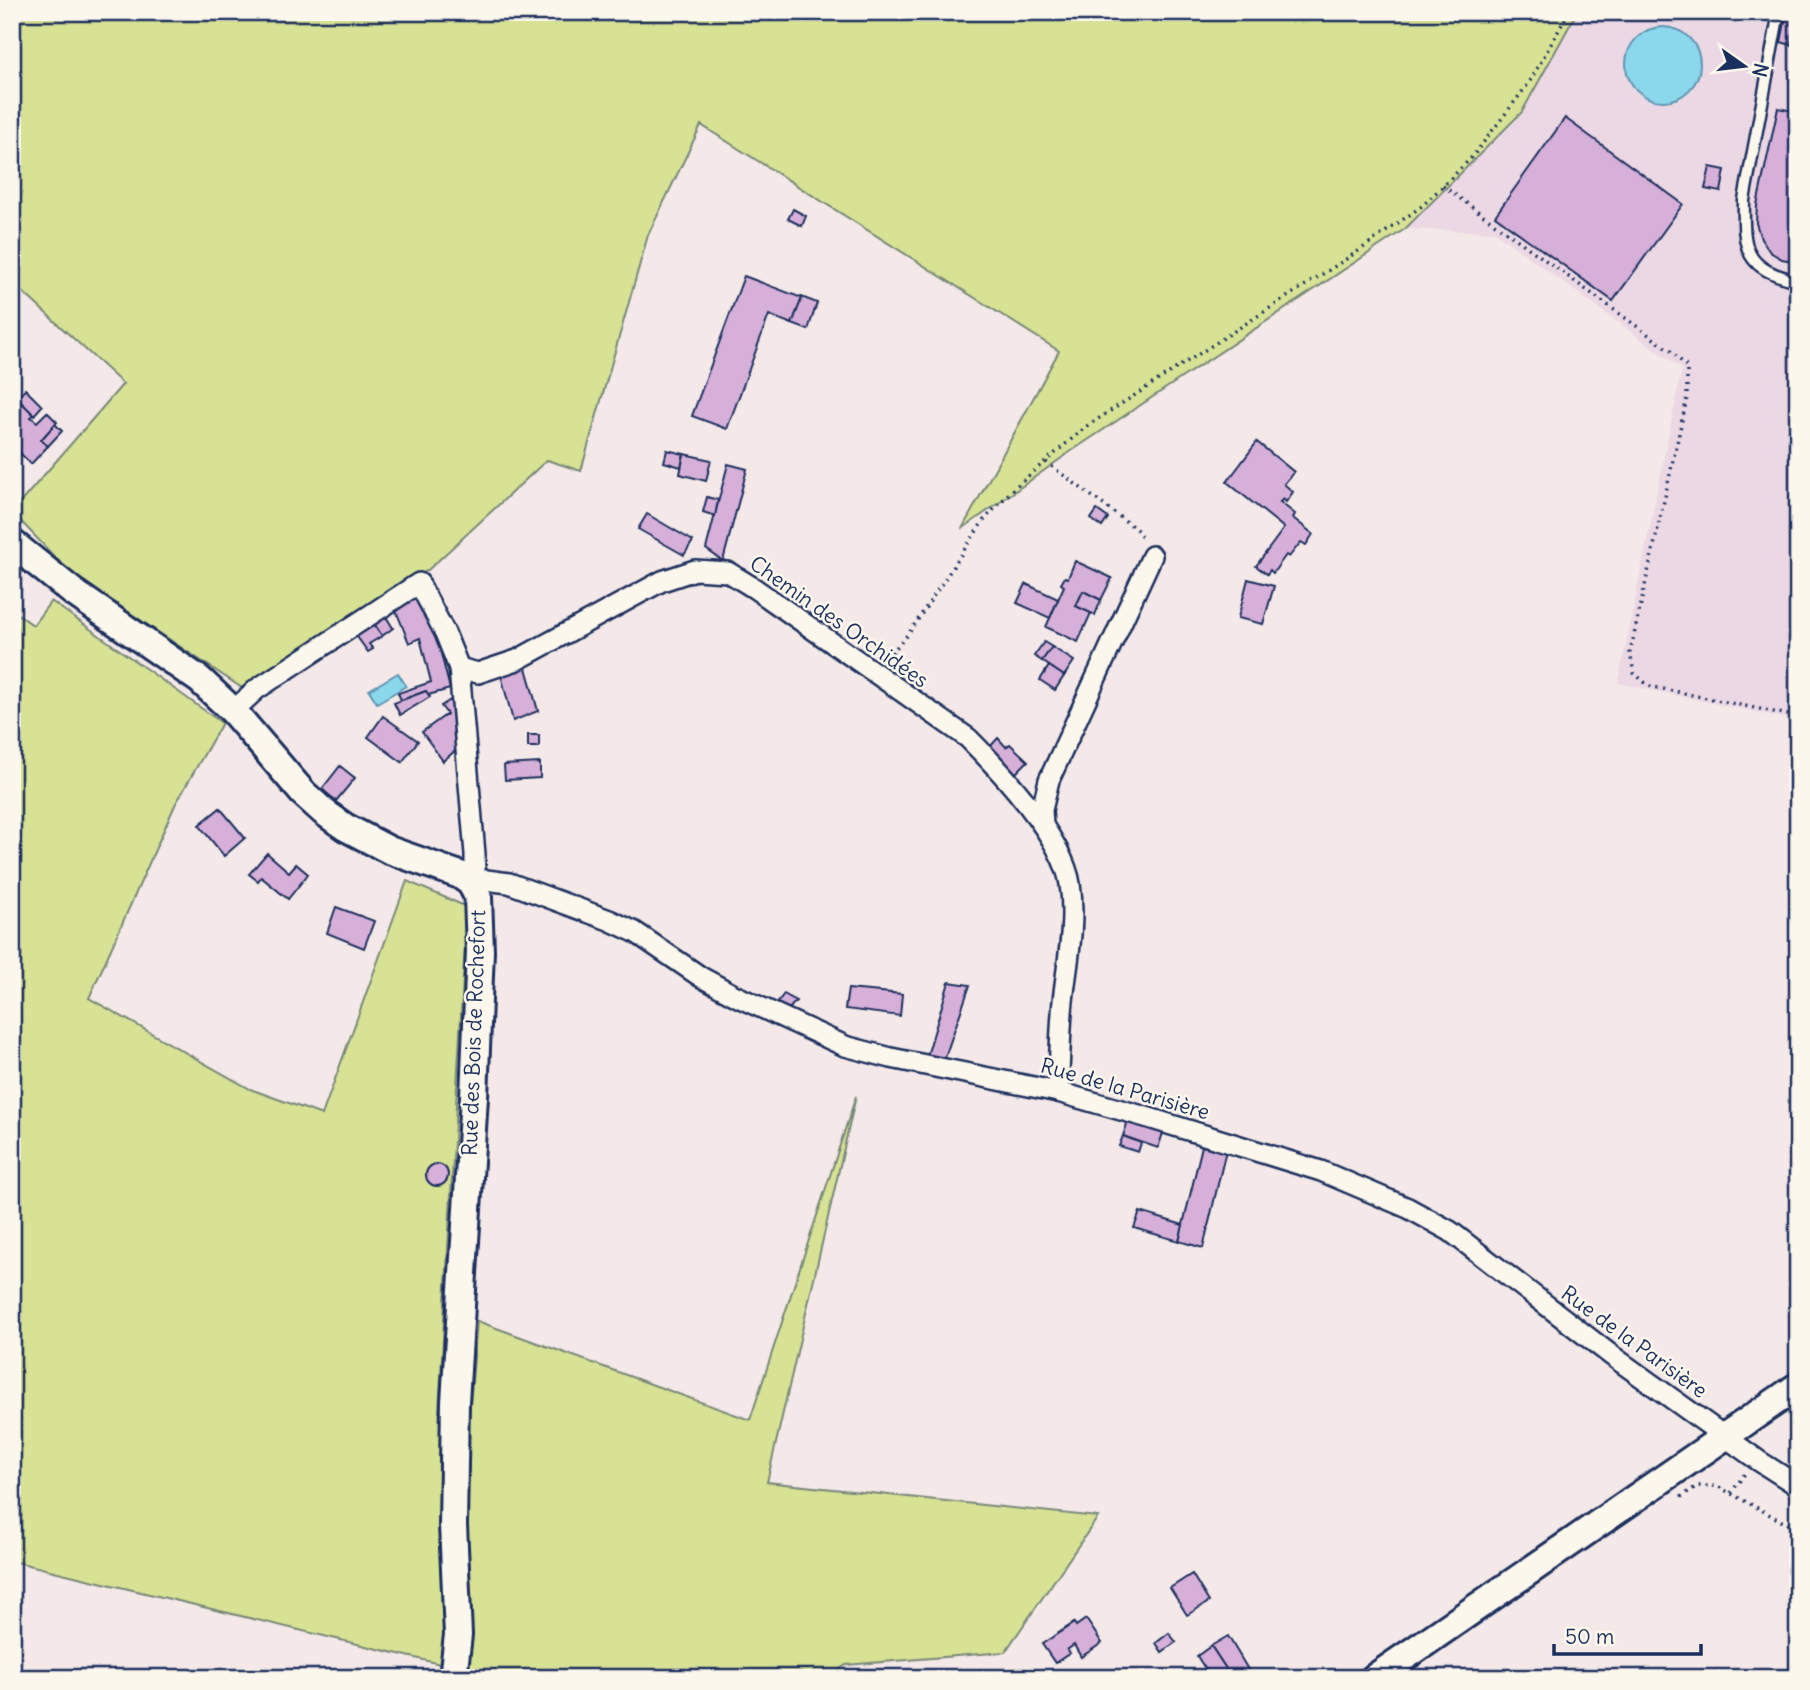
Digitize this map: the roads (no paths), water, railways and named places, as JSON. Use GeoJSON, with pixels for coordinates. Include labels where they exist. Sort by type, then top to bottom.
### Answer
{"type":"FeatureCollection","features":[{"type":"Feature","properties":{"kind":"street","name":"Rue des Bois de Rochefort"},"geometry":{"type":"LineString","coordinates":[[12,543],[72,592],[200,680],[233,711],[303,793],[324,812],[377,844],[460,874],[471,883],[478,897],[480,951],[474,1097],[455,1402],[453,1525],[458,1635],[453,1678]]}},
{"type":"Feature","properties":{"kind":"street"},"geometry":{"type":"LineString","coordinates":[[1043,825],[1042,810],[1049,780],[1152,556]]}},
{"type":"Feature","properties":{"kind":"street","name":"Chemin des Orchidées"},"geometry":{"type":"LineString","coordinates":[[458,668],[478,673],[517,660],[662,581],[695,570],[728,572],[968,738],[997,767],[1043,825],[1057,848],[1070,883],[1071,931],[1062,1010],[1058,1092]]}},
{"type":"Feature","properties":{"kind":"street"},"geometry":{"type":"LineString","coordinates":[[233,711],[257,689],[419,583],[445,633],[458,668],[475,853],[475,869],[471,883]]}},
{"type":"Feature","properties":{"kind":"street","name":"Rue de la Parisière"},"geometry":{"type":"LineString","coordinates":[[471,883],[486,880],[509,883],[609,920],[635,932],[701,977],[736,996],[845,1046],[1058,1092],[1321,1171],[1408,1208],[1460,1238],[1554,1312],[1724,1436],[1798,1486]]}},
{"type":"Feature","properties":{"kind":"street"},"geometry":{"type":"LineString","coordinates":[[1374,1678],[1798,1386]]}},
{"type":"Feature","properties":{"kind":"lane"},"geometry":{"type":"LineString","coordinates":[[1779,12],[1744,200],[1743,225],[1745,247],[1759,267],[1773,275],[1798,281]]}},
{"type":"Feature","properties":{"kind":"water"},"geometry":{"type":"Polygon","coordinates":[[[1663,27],[1677,30],[1689,38],[1697,50],[1700,64],[1697,78],[1689,90],[1677,98],[1663,101],[1649,98],[1637,90],[1629,78],[1626,64],[1629,50],[1637,38],[1649,30],[1663,27]]]}},
{"type":"Feature","properties":{"kind":"water"},"geometry":{"type":"Polygon","coordinates":[[[398,673],[406,686],[377,703],[369,690],[398,673]]]}}]}
